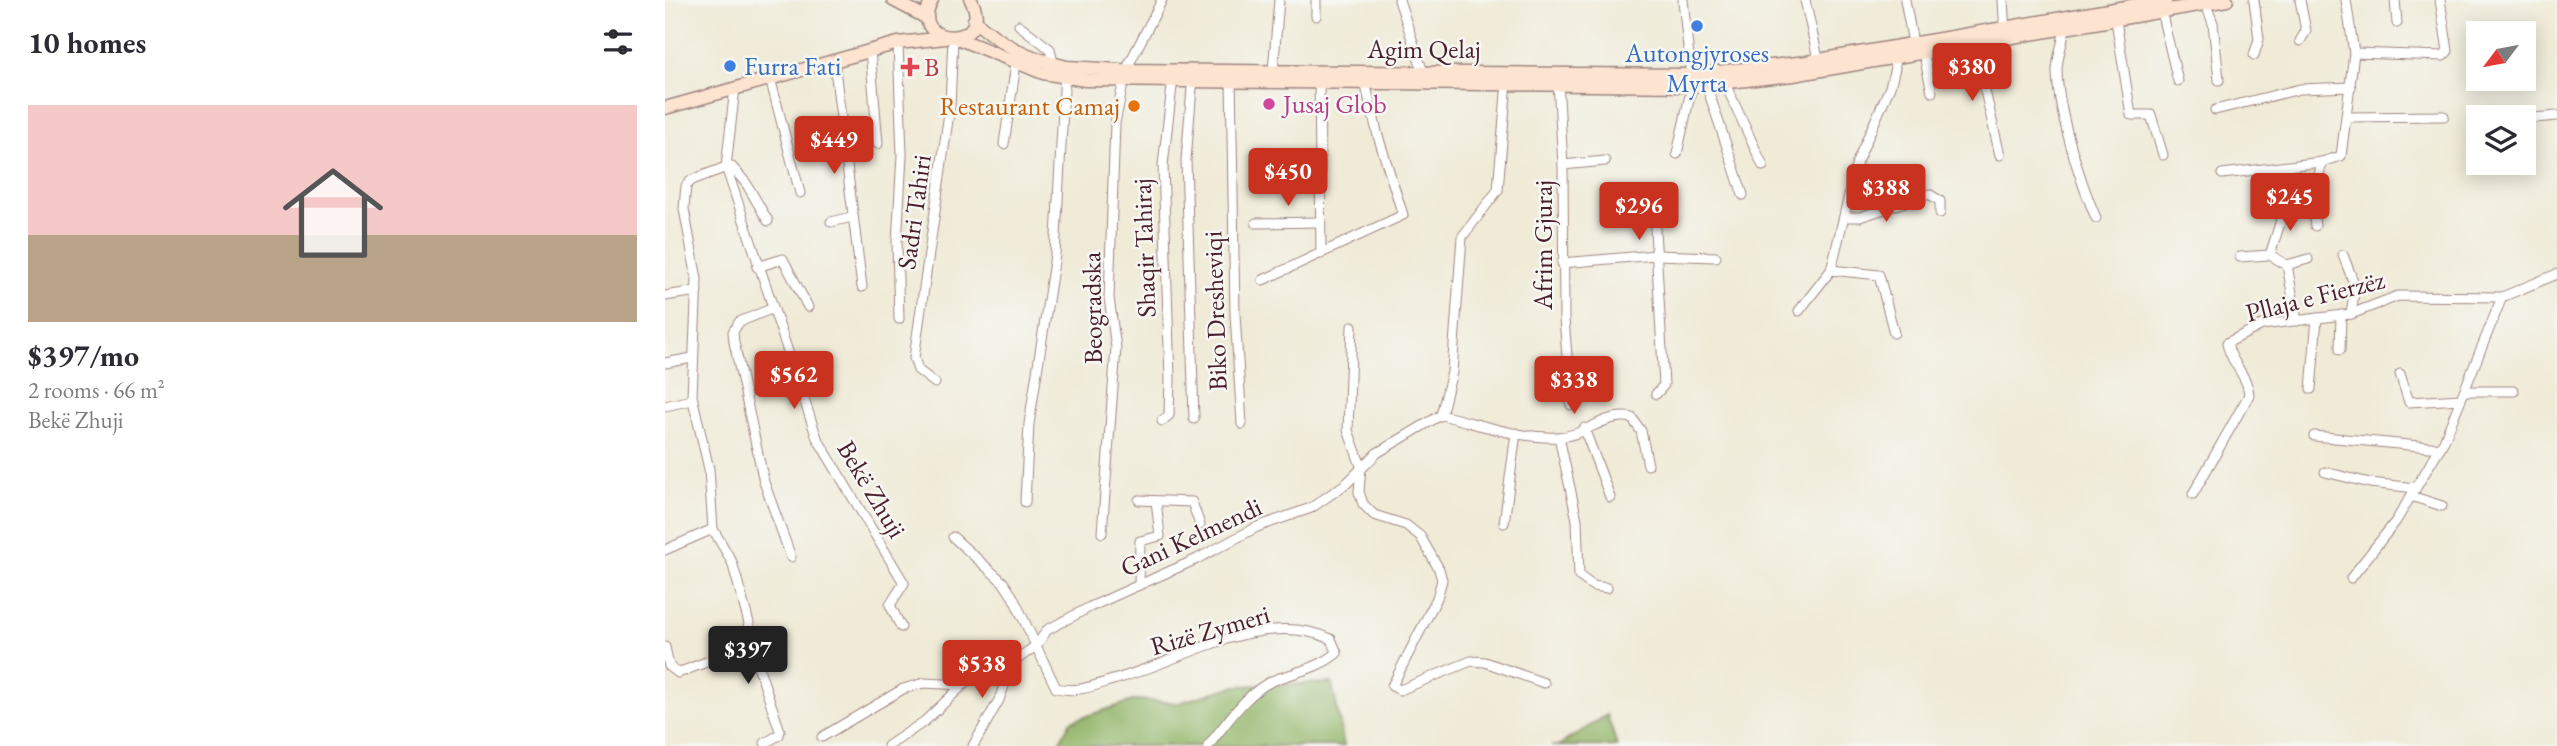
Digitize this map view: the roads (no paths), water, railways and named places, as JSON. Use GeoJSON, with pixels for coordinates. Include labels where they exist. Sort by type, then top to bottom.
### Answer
{"type":"FeatureCollection","features":[{"type":"Feature","properties":{"kind":"main road"},"geometry":{"type":"LineString","coordinates":[[893,0],[928,20],[933,30],[952,38]]}},
{"type":"Feature","properties":{"kind":"main road"},"geometry":{"type":"LineString","coordinates":[[898,43],[928,20],[932,0]]}},
{"type":"Feature","properties":{"kind":"main road"},"geometry":{"type":"LineString","coordinates":[[665,108],[898,43],[952,38],[970,30],[974,20],[971,0]]}},
{"type":"Feature","properties":{"kind":"main road","name":"Agim Qelaj"},"geometry":{"type":"LineString","coordinates":[[952,38],[1016,64],[1124,76],[1691,80],[1893,52],[2065,22],[2119,9],[2227,0]]}},
{"type":"Feature","properties":{"kind":"main road","name":"Agim Qelaj"},"geometry":{"type":"LineString","coordinates":[[974,20],[992,36],[1021,53],[1061,69]]}},
{"type":"Feature","properties":{"kind":"main road","name":"Agim Qelaj"},"geometry":{"type":"LineString","coordinates":[[1231,76],[1273,71],[1365,82],[1425,77]]}},
{"type":"Feature","properties":{"kind":"main road","name":"Agim Qelaj"},"geometry":{"type":"LineString","coordinates":[[1691,80],[1706,84],[1723,77]]}},
{"type":"Feature","properties":{"kind":"street"},"geometry":{"type":"LineString","coordinates":[[1124,76],[1162,0]]}},
{"type":"Feature","properties":{"kind":"street"},"geometry":{"type":"LineString","coordinates":[[1273,71],[1279,0]]}},
{"type":"Feature","properties":{"kind":"street"},"geometry":{"type":"LineString","coordinates":[[1316,0],[1316,16]]}},
{"type":"Feature","properties":{"kind":"street"},"geometry":{"type":"LineString","coordinates":[[1399,0],[1425,77]]}},
{"type":"Feature","properties":{"kind":"street"},"geometry":{"type":"LineString","coordinates":[[1677,154],[1691,80],[1683,0]]}},
{"type":"Feature","properties":{"kind":"street"},"geometry":{"type":"LineString","coordinates":[[1805,0],[1819,64]]}},
{"type":"Feature","properties":{"kind":"street"},"geometry":{"type":"LineString","coordinates":[[1905,0],[1932,93]]}},
{"type":"Feature","properties":{"kind":"street"},"geometry":{"type":"LineString","coordinates":[[2003,0],[2005,33]]}},
{"type":"Feature","properties":{"kind":"street"},"geometry":{"type":"LineString","coordinates":[[2254,0],[2259,39],[2254,55]]}},
{"type":"Feature","properties":{"kind":"street"},"geometry":{"type":"LineString","coordinates":[[2300,0],[2306,22],[2305,35],[2300,41]]}},
{"type":"Feature","properties":{"kind":"street"},"geometry":{"type":"LineString","coordinates":[[2222,174],[2322,162],[2341,156],[2354,53],[2346,0]]}},
{"type":"Feature","properties":{"kind":"street"},"geometry":{"type":"LineString","coordinates":[[2395,0],[2397,23]]}},
{"type":"Feature","properties":{"kind":"street"},"geometry":{"type":"LineString","coordinates":[[2354,53],[2443,57],[2448,51],[2440,0]]}},
{"type":"Feature","properties":{"kind":"street"},"geometry":{"type":"LineString","coordinates":[[2204,2],[2213,23],[2219,80]]}},
{"type":"Feature","properties":{"kind":"street"},"geometry":{"type":"LineString","coordinates":[[2164,5],[2178,81]]}},
{"type":"Feature","properties":{"kind":"street"},"geometry":{"type":"LineString","coordinates":[[2119,9],[2131,115],[2151,115],[2163,155]]}},
{"type":"Feature","properties":{"kind":"street"},"geometry":{"type":"LineString","coordinates":[[2065,22],[2057,73],[2063,113],[2084,191],[2096,218]]}},
{"type":"Feature","properties":{"kind":"street"},"geometry":{"type":"LineString","coordinates":[[1019,24],[1050,49],[1061,69],[1055,255],[1029,424],[1025,502]]}},
{"type":"Feature","properties":{"kind":"street","name":"Sadri Tahiri"},"geometry":{"type":"LineString","coordinates":[[935,383],[918,370],[914,358],[950,106],[952,38]]}},
{"type":"Feature","properties":{"kind":"street"},"geometry":{"type":"LineString","coordinates":[[1966,39],[1985,91],[2000,155]]}},
{"type":"Feature","properties":{"kind":"street"},"geometry":{"type":"LineString","coordinates":[[898,43],[902,155],[897,243],[899,319]]}},
{"type":"Feature","properties":{"kind":"street"},"geometry":{"type":"LineString","coordinates":[[870,50],[878,144]]}},
{"type":"Feature","properties":{"kind":"street"},"geometry":{"type":"LineString","coordinates":[[1799,311],[1831,270],[1857,162],[1890,87],[1893,52]]}},
{"type":"Feature","properties":{"kind":"street"},"geometry":{"type":"LineString","coordinates":[[834,61],[862,287]]}},
{"type":"Feature","properties":{"kind":"street"},"geometry":{"type":"LineString","coordinates":[[1004,144],[1016,64]]}},
{"type":"Feature","properties":{"kind":"street","name":"Beogradska"},"geometry":{"type":"LineString","coordinates":[[1101,533],[1115,374],[1114,328],[1109,298],[1115,123],[1124,76]]}},
{"type":"Feature","properties":{"kind":"street","name":"Shaqir Tahiraj"},"geometry":{"type":"LineString","coordinates":[[1161,421],[1169,415],[1163,165],[1174,76]]}},
{"type":"Feature","properties":{"kind":"street"},"geometry":{"type":"LineString","coordinates":[[1193,76],[1186,160],[1194,419]]}},
{"type":"Feature","properties":{"kind":"street","name":"Biko Dresheviqi"},"geometry":{"type":"LineString","coordinates":[[1231,76],[1235,314],[1242,424]]}},
{"type":"Feature","properties":{"kind":"street"},"geometry":{"type":"LineString","coordinates":[[1319,77],[1321,254]]}},
{"type":"Feature","properties":{"kind":"street"},"geometry":{"type":"LineString","coordinates":[[1723,77],[1763,166]]}},
{"type":"Feature","properties":{"kind":"street"},"geometry":{"type":"LineString","coordinates":[[770,78],[800,193]]}},
{"type":"Feature","properties":{"kind":"street"},"geometry":{"type":"LineString","coordinates":[[1507,78],[1498,190],[1462,237],[1452,372],[1441,415],[1495,431],[1559,437],[1613,416],[1632,418],[1641,431],[1648,465]]}},
{"type":"Feature","properties":{"kind":"street","name":"Afrim Gjuraj"},"geometry":{"type":"LineString","coordinates":[[1558,79],[1563,165],[1562,262],[1571,405]]}},
{"type":"Feature","properties":{"kind":"street","name":"Agim Qelaj"},"geometry":{"type":"LineString","coordinates":[[1263,279],[1403,215],[1378,136],[1365,82]]}},
{"type":"Feature","properties":{"kind":"street"},"geometry":{"type":"LineString","coordinates":[[1706,84],[1743,195]]}},
{"type":"Feature","properties":{"kind":"street"},"geometry":{"type":"LineString","coordinates":[[2215,110],[2300,89],[2351,87]]}},
{"type":"Feature","properties":{"kind":"street","name":"Bekë Zhuji"},"geometry":{"type":"LineString","coordinates":[[735,88],[726,167],[771,309],[817,438],[904,583],[890,605],[901,627]]}},
{"type":"Feature","properties":{"kind":"street"},"geometry":{"type":"LineString","coordinates":[[2347,117],[2444,116]]}},
{"type":"Feature","properties":{"kind":"street"},"geometry":{"type":"LineString","coordinates":[[2536,118],[2557,116]]}},
{"type":"Feature","properties":{"kind":"street"},"geometry":{"type":"LineString","coordinates":[[1563,165],[1605,161]]}},
{"type":"Feature","properties":{"kind":"street"},"geometry":{"type":"LineString","coordinates":[[2315,226],[2312,203],[2322,162]]}},
{"type":"Feature","properties":{"kind":"street"},"geometry":{"type":"LineString","coordinates":[[765,743],[779,735],[780,731],[747,633],[749,623],[732,562],[713,529],[709,469],[692,400],[697,291],[696,264],[684,209],[686,186],[692,180],[731,166],[746,183],[768,221]]}},
{"type":"Feature","properties":{"kind":"street"},"geometry":{"type":"LineString","coordinates":[[1844,217],[1860,217],[1929,194],[1940,201],[1940,213]]}},
{"type":"Feature","properties":{"kind":"street"},"geometry":{"type":"LineString","coordinates":[[1653,195],[1664,386],[1656,394]]}},
{"type":"Feature","properties":{"kind":"street"},"geometry":{"type":"LineString","coordinates":[[2270,255],[2285,204],[2312,203]]}},
{"type":"Feature","properties":{"kind":"street"},"geometry":{"type":"LineString","coordinates":[[831,222],[852,217]]}},
{"type":"Feature","properties":{"kind":"street"},"geometry":{"type":"LineString","coordinates":[[1256,223],[1320,222]]}},
{"type":"Feature","properties":{"kind":"street"},"geometry":{"type":"LineString","coordinates":[[2343,254],[2355,286],[2351,314]]}},
{"type":"Feature","properties":{"kind":"street"},"geometry":{"type":"LineString","coordinates":[[2240,257],[2270,255],[2287,265],[2308,259]]}},
{"type":"Feature","properties":{"kind":"street"},"geometry":{"type":"LineString","coordinates":[[1562,262],[1656,256],[1716,257]]}},
{"type":"Feature","properties":{"kind":"street"},"geometry":{"type":"LineString","coordinates":[[757,267],[783,259],[808,307]]}},
{"type":"Feature","properties":{"kind":"street"},"geometry":{"type":"LineString","coordinates":[[2287,265],[2297,321]]}},
{"type":"Feature","properties":{"kind":"street"},"geometry":{"type":"LineString","coordinates":[[1831,270],[1879,275],[1894,332]]}},
{"type":"Feature","properties":{"kind":"street"},"geometry":{"type":"LineString","coordinates":[[2351,578],[2413,492],[2440,448],[2502,297],[2557,274]]}},
{"type":"Feature","properties":{"kind":"street"},"geometry":{"type":"LineString","coordinates":[[665,296],[697,291]]}},
{"type":"Feature","properties":{"kind":"street","name":"Pllaja e Fierzëz"},"geometry":{"type":"LineString","coordinates":[[2193,494],[2249,395],[2249,383],[2229,354],[2227,344],[2262,326],[2351,314],[2398,296],[2502,297]]}},
{"type":"Feature","properties":{"kind":"street"},"geometry":{"type":"LineString","coordinates":[[771,309],[739,322],[733,332],[764,482],[791,557]]}},
{"type":"Feature","properties":{"kind":"street"},"geometry":{"type":"LineString","coordinates":[[2340,350],[2341,315]]}},
{"type":"Feature","properties":{"kind":"street"},"geometry":{"type":"LineString","coordinates":[[2311,389],[2317,318]]}},
{"type":"Feature","properties":{"kind":"street"},"geometry":{"type":"LineString","coordinates":[[1352,326],[1348,430],[1361,467],[1359,492],[1363,504],[1374,515],[1406,525],[1420,536],[1439,569],[1442,580],[1437,598],[1397,670],[1392,686],[1401,690],[1471,661],[1485,662],[1544,683]]}},
{"type":"Feature","properties":{"kind":"street"},"geometry":{"type":"LineString","coordinates":[[665,363],[692,358]]}},
{"type":"Feature","properties":{"kind":"street"},"geometry":{"type":"LineString","coordinates":[[2400,374],[2409,402],[2514,391]]}},
{"type":"Feature","properties":{"kind":"street"},"geometry":{"type":"LineString","coordinates":[[665,406],[692,400]]}},
{"type":"Feature","properties":{"kind":"street","name":"Gani Kelmendi"},"geometry":{"type":"LineString","coordinates":[[888,746],[925,721],[963,685],[987,669],[1011,663],[1037,645],[1047,630],[1258,527],[1311,508],[1347,483],[1361,467],[1403,435],[1441,415]]}},
{"type":"Feature","properties":{"kind":"street"},"geometry":{"type":"LineString","coordinates":[[1584,428],[1610,497]]}},
{"type":"Feature","properties":{"kind":"street"},"geometry":{"type":"LineString","coordinates":[[1504,523],[1516,433]]}},
{"type":"Feature","properties":{"kind":"street"},"geometry":{"type":"LineString","coordinates":[[2314,436],[2440,448]]}},
{"type":"Feature","properties":{"kind":"street"},"geometry":{"type":"LineString","coordinates":[[1559,437],[1577,520],[1579,576],[1593,586],[1607,588]]}},
{"type":"Feature","properties":{"kind":"street"},"geometry":{"type":"LineString","coordinates":[[2325,472],[2413,492],[2442,506]]}},
{"type":"Feature","properties":{"kind":"street"},"geometry":{"type":"LineString","coordinates":[[1139,500],[1192,502],[1200,525]]}},
{"type":"Feature","properties":{"kind":"street"},"geometry":{"type":"LineString","coordinates":[[1139,584],[1140,541],[1160,536],[1156,501]]}},
{"type":"Feature","properties":{"kind":"street"},"geometry":{"type":"LineString","coordinates":[[665,550],[713,529]]}},
{"type":"Feature","properties":{"kind":"street"},"geometry":{"type":"LineString","coordinates":[[953,537],[1003,582],[1024,615],[1037,645]]}},
{"type":"Feature","properties":{"kind":"street","name":"Rizë Zymeri"},"geometry":{"type":"LineString","coordinates":[[1037,645],[1056,688],[1073,692],[1206,646],[1272,629],[1314,632],[1331,639],[1337,653],[1314,667],[1270,682],[1244,702],[1208,746]]}},
{"type":"Feature","properties":{"kind":"street"},"geometry":{"type":"LineString","coordinates":[[665,647],[669,666],[678,673],[714,659],[747,633]]}},
{"type":"Feature","properties":{"kind":"street"},"geometry":{"type":"LineString","coordinates":[[973,746],[999,700],[1011,663]]}},
{"type":"Feature","properties":{"kind":"street"},"geometry":{"type":"LineString","coordinates":[[822,737],[913,685],[963,685]]}},
{"type":"Feature","properties":{"kind":"place","name":"Autongjyroses Myrta"},"geometry":{"type":"Point","coordinates":[1697,26]}},
{"type":"Feature","properties":{"kind":"place","name":"Furra Fati"},"geometry":{"type":"Point","coordinates":[730,66]}},
{"type":"Feature","properties":{"kind":"place","name":"B"},"geometry":{"type":"Point","coordinates":[910,67]}},
{"type":"Feature","properties":{"kind":"place","name":"Jusaj Glob"},"geometry":{"type":"Point","coordinates":[1269,104]}},
{"type":"Feature","properties":{"kind":"place","name":"Restaurant Camaj"},"geometry":{"type":"Point","coordinates":[1134,106]}}]}
